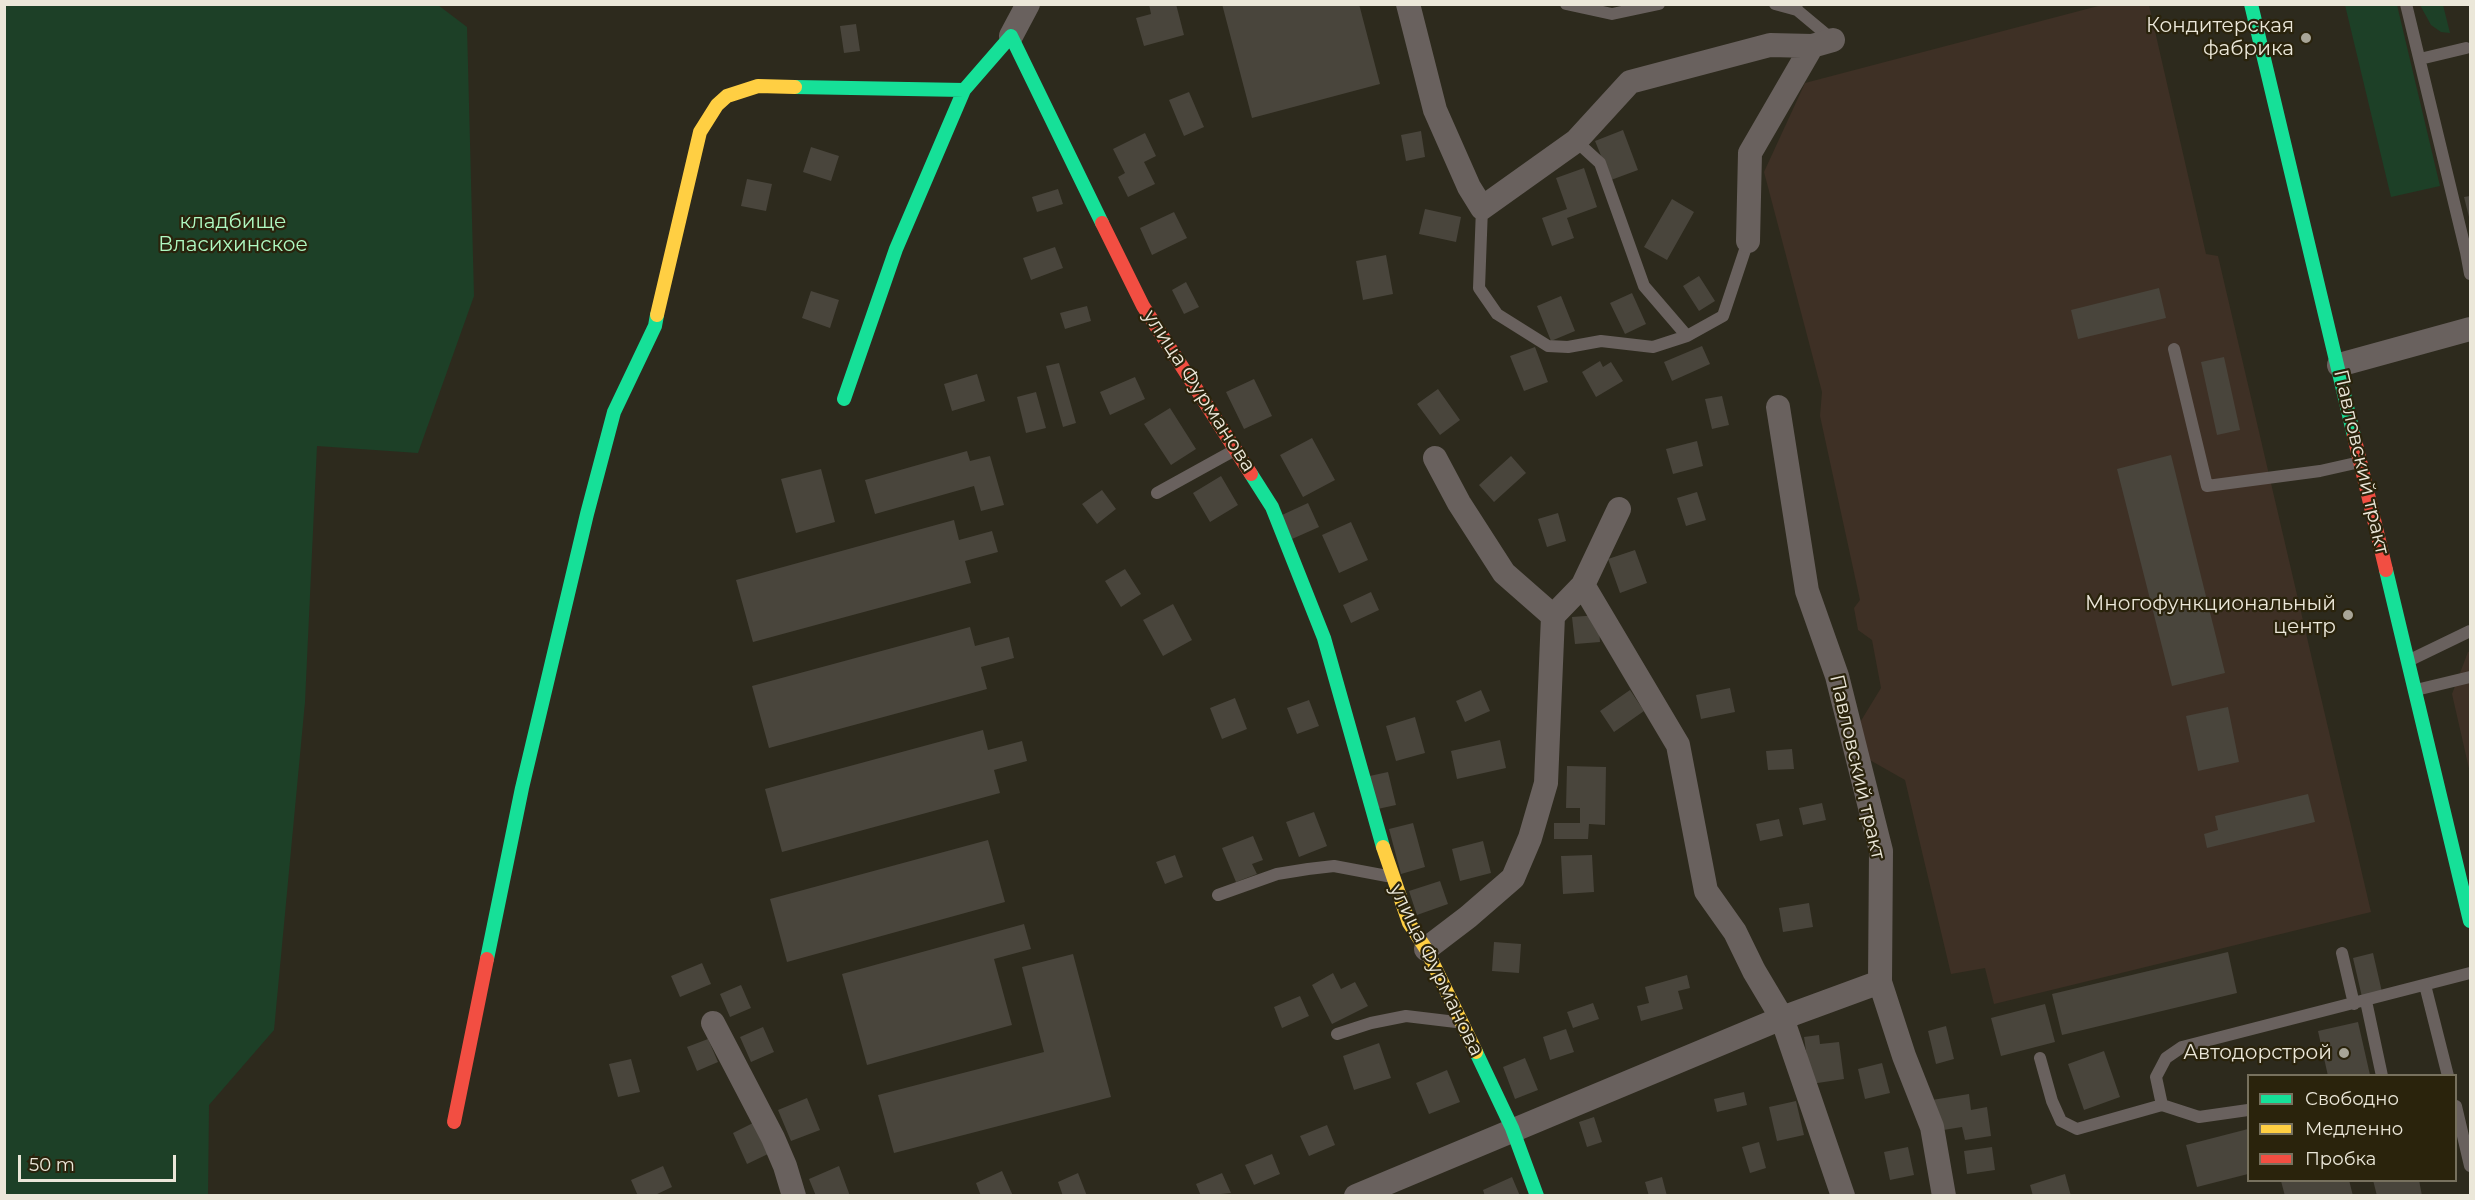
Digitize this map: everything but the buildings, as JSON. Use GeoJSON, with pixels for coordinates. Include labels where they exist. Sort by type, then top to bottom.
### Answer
{"type":"FeatureCollection","features":[{"type":"Feature","properties":{"kind":"street"},"geometry":{"type":"LineString","coordinates":[[844,399],[896,249],[964,90],[1011,36],[1028,4]]}},
{"type":"Feature","properties":{"kind":"street"},"geometry":{"type":"LineString","coordinates":[[1408,4],[1435,110],[1469,188],[1482,208],[1576,141],[1630,82],[1770,45],[1822,43]]}},
{"type":"Feature","properties":{"kind":"street","name":"Павловский тракт"},"geometry":{"type":"LineString","coordinates":[[2251,4],[2470,921]]}},
{"type":"Feature","properties":{"kind":"street","name":"улица Фурманова"},"geometry":{"type":"LineString","coordinates":[[1011,36],[1143,306],[1237,449],[1272,507],[1324,638],[1391,877],[1409,923],[1426,949],[1512,1128],[1537,1196]]}},
{"type":"Feature","properties":{"kind":"street"},"geometry":{"type":"LineString","coordinates":[[1748,241],[1750,153],[1822,43]]}},
{"type":"Feature","properties":{"kind":"street"},"geometry":{"type":"LineString","coordinates":[[454,1122],[522,788],[587,514],[614,412],[654,326],[700,132],[717,105],[727,96],[758,86],[964,90]]}},
{"type":"Feature","properties":{"kind":"street"},"geometry":{"type":"LineString","coordinates":[[2339,365],[2470,329]]}},
{"type":"Feature","properties":{"kind":"street","name":"Павловский тракт"},"geometry":{"type":"LineString","coordinates":[[1778,408],[1807,591],[1837,676],[1881,851],[1880,982],[1904,1056],[1932,1127],[1944,1196]]}},
{"type":"Feature","properties":{"kind":"street"},"geometry":{"type":"LineString","coordinates":[[1435,458],[1459,503],[1504,573],[1553,616]]}},
{"type":"Feature","properties":{"kind":"street"},"geometry":{"type":"LineString","coordinates":[[1426,949],[1513,878],[1530,838],[1546,783],[1553,616],[1582,585],[1619,509]]}},
{"type":"Feature","properties":{"kind":"street"},"geometry":{"type":"LineString","coordinates":[[1582,585],[1678,745],[1707,891],[1735,932],[1754,971],[1782,1018],[1842,1196]]}},
{"type":"Feature","properties":{"kind":"street"},"geometry":{"type":"LineString","coordinates":[[1356,1196],[1512,1128],[1782,1018],[1880,982]]}},
{"type":"Feature","properties":{"kind":"street"},"geometry":{"type":"LineString","coordinates":[[713,1023],[773,1138],[794,1196]]}},
{"type":"Feature","properties":{"kind":"lane"},"geometry":{"type":"LineString","coordinates":[[1566,4],[1612,14],[1659,4]]}},
{"type":"Feature","properties":{"kind":"lane"},"geometry":{"type":"LineString","coordinates":[[1775,4],[1794,6],[1822,43]]}},
{"type":"Feature","properties":{"kind":"lane"},"geometry":{"type":"LineString","coordinates":[[2406,4],[2468,251],[2470,274]]}},
{"type":"Feature","properties":{"kind":"lane"},"geometry":{"type":"LineString","coordinates":[[2420,59],[2466,48]]}},
{"type":"Feature","properties":{"kind":"lane"},"geometry":{"type":"LineString","coordinates":[[1576,141],[1600,163],[1644,286],[1687,336]]}},
{"type":"Feature","properties":{"kind":"lane"},"geometry":{"type":"LineString","coordinates":[[1482,208],[1479,288],[1497,314],[1548,346],[1568,347],[1602,341],[1653,347],[1687,336],[1723,316],[1748,241]]}},
{"type":"Feature","properties":{"kind":"lane"},"geometry":{"type":"LineString","coordinates":[[2174,349],[2207,486],[2320,471],[2361,462]]}},
{"type":"Feature","properties":{"kind":"lane"},"geometry":{"type":"LineString","coordinates":[[1157,494],[1237,449]]}},
{"type":"Feature","properties":{"kind":"lane"},"geometry":{"type":"LineString","coordinates":[[2409,661],[2470,631]]}},
{"type":"Feature","properties":{"kind":"lane"},"geometry":{"type":"LineString","coordinates":[[2416,690],[2470,677]]}},
{"type":"Feature","properties":{"kind":"lane"},"geometry":{"type":"LineString","coordinates":[[1218,895],[1277,874],[1308,869],[1334,867],[1391,877]]}},
{"type":"Feature","properties":{"kind":"lane"},"geometry":{"type":"LineString","coordinates":[[2342,953],[2360,1002],[2381,1074]]}},
{"type":"Feature","properties":{"kind":"lane"},"geometry":{"type":"LineString","coordinates":[[2162,1105],[2156,1077],[2166,1058],[2182,1047],[2470,973]]}},
{"type":"Feature","properties":{"kind":"lane"},"geometry":{"type":"LineString","coordinates":[[2425,985],[2447,1074]]}},
{"type":"Feature","properties":{"kind":"lane"},"geometry":{"type":"LineString","coordinates":[[1337,1034],[1371,1023],[1406,1016],[1461,1022]]}},
{"type":"Feature","properties":{"kind":"lane"},"geometry":{"type":"LineString","coordinates":[[2040,1058],[2061,1121],[2077,1129],[2162,1105],[2199,1117],[2247,1110]]}},
{"type":"Feature","properties":{"kind":"lane"},"geometry":{"type":"LineString","coordinates":[[2457,1110],[2470,1166]]}},
{"type":"Feature","properties":{"kind":"shaded area"},"geometry":{"type":"Polygon","coordinates":[[[2102,5],[2149,5],[2206,254],[2218,256],[2371,912],[1994,1004],[1985,968],[1951,974],[1905,780],[1868,759],[1859,724],[1881,688],[1872,640],[1858,630],[1854,608],[1860,600],[1820,416],[1822,392],[1764,172],[1805,83],[2102,5]]]}},
{"type":"Feature","properties":{"kind":"shaded area"},"geometry":{"type":"Polygon","coordinates":[[[2470,651],[2470,773],[2452,694],[2470,651]]]}},
{"type":"Feature","properties":{"kind":"green space","name":"кладбище Власихинское"},"geometry":{"type":"Polygon","coordinates":[[[5,4],[438,5],[467,27],[474,296],[418,453],[317,446],[305,702],[274,1030],[209,1105],[208,1195],[5,1195],[5,4]]]}},
{"type":"Feature","properties":{"kind":"green space"},"geometry":{"type":"Polygon","coordinates":[[[2345,5],[2397,5],[2440,186],[2391,197],[2345,5]]]}},
{"type":"Feature","properties":{"kind":"green space"},"geometry":{"type":"Polygon","coordinates":[[[2420,5],[2443,5],[2450,33],[2441,32],[2431,25],[2420,5]]]}},
{"type":"Feature","properties":{"kind":"traffic: fast"},"geometry":{"type":"LineString","coordinates":[[2251,4],[2354,436]]}},
{"type":"Feature","properties":{"kind":"traffic: fast"},"geometry":{"type":"LineString","coordinates":[[844,399],[896,249],[964,90],[1011,36],[1102,223]]}},
{"type":"Feature","properties":{"kind":"traffic: fast"},"geometry":{"type":"LineString","coordinates":[[795,87],[964,90]]}},
{"type":"Feature","properties":{"kind":"traffic: fast"},"geometry":{"type":"LineString","coordinates":[[487,959],[522,788],[587,514],[614,412],[655,326],[657,315]]}},
{"type":"Feature","properties":{"kind":"traffic: fast"},"geometry":{"type":"LineString","coordinates":[[1251,474],[1272,507],[1324,638],[1383,847]]}},
{"type":"Feature","properties":{"kind":"traffic: fast"},"geometry":{"type":"LineString","coordinates":[[2386,570],[2470,921]]}},
{"type":"Feature","properties":{"kind":"traffic: fast"},"geometry":{"type":"LineString","coordinates":[[1476,1052],[1512,1128],[1537,1196]]}},
{"type":"Feature","properties":{"kind":"traffic: slow"},"geometry":{"type":"LineString","coordinates":[[657,315],[700,132],[717,105],[727,96],[758,86],[795,87]]}},
{"type":"Feature","properties":{"kind":"traffic: slow"},"geometry":{"type":"LineString","coordinates":[[1383,847],[1409,923],[1426,949],[1476,1052]]}},
{"type":"Feature","properties":{"kind":"traffic: jam"},"geometry":{"type":"LineString","coordinates":[[1102,223],[1143,306],[1251,474]]}},
{"type":"Feature","properties":{"kind":"traffic: jam"},"geometry":{"type":"LineString","coordinates":[[2354,436],[2386,570]]}},
{"type":"Feature","properties":{"kind":"traffic: jam"},"geometry":{"type":"LineString","coordinates":[[454,1122],[487,959]]}},
{"type":"Feature","properties":{"kind":"place","name":"Кондитерская фабрика"},"geometry":{"type":"Point","coordinates":[2306,38]}},
{"type":"Feature","properties":{"kind":"place","name":"Многофункциональный центр"},"geometry":{"type":"Point","coordinates":[2348,615]}},
{"type":"Feature","properties":{"kind":"place","name":"Автодорстрой"},"geometry":{"type":"Point","coordinates":[2344,1053]}}]}
